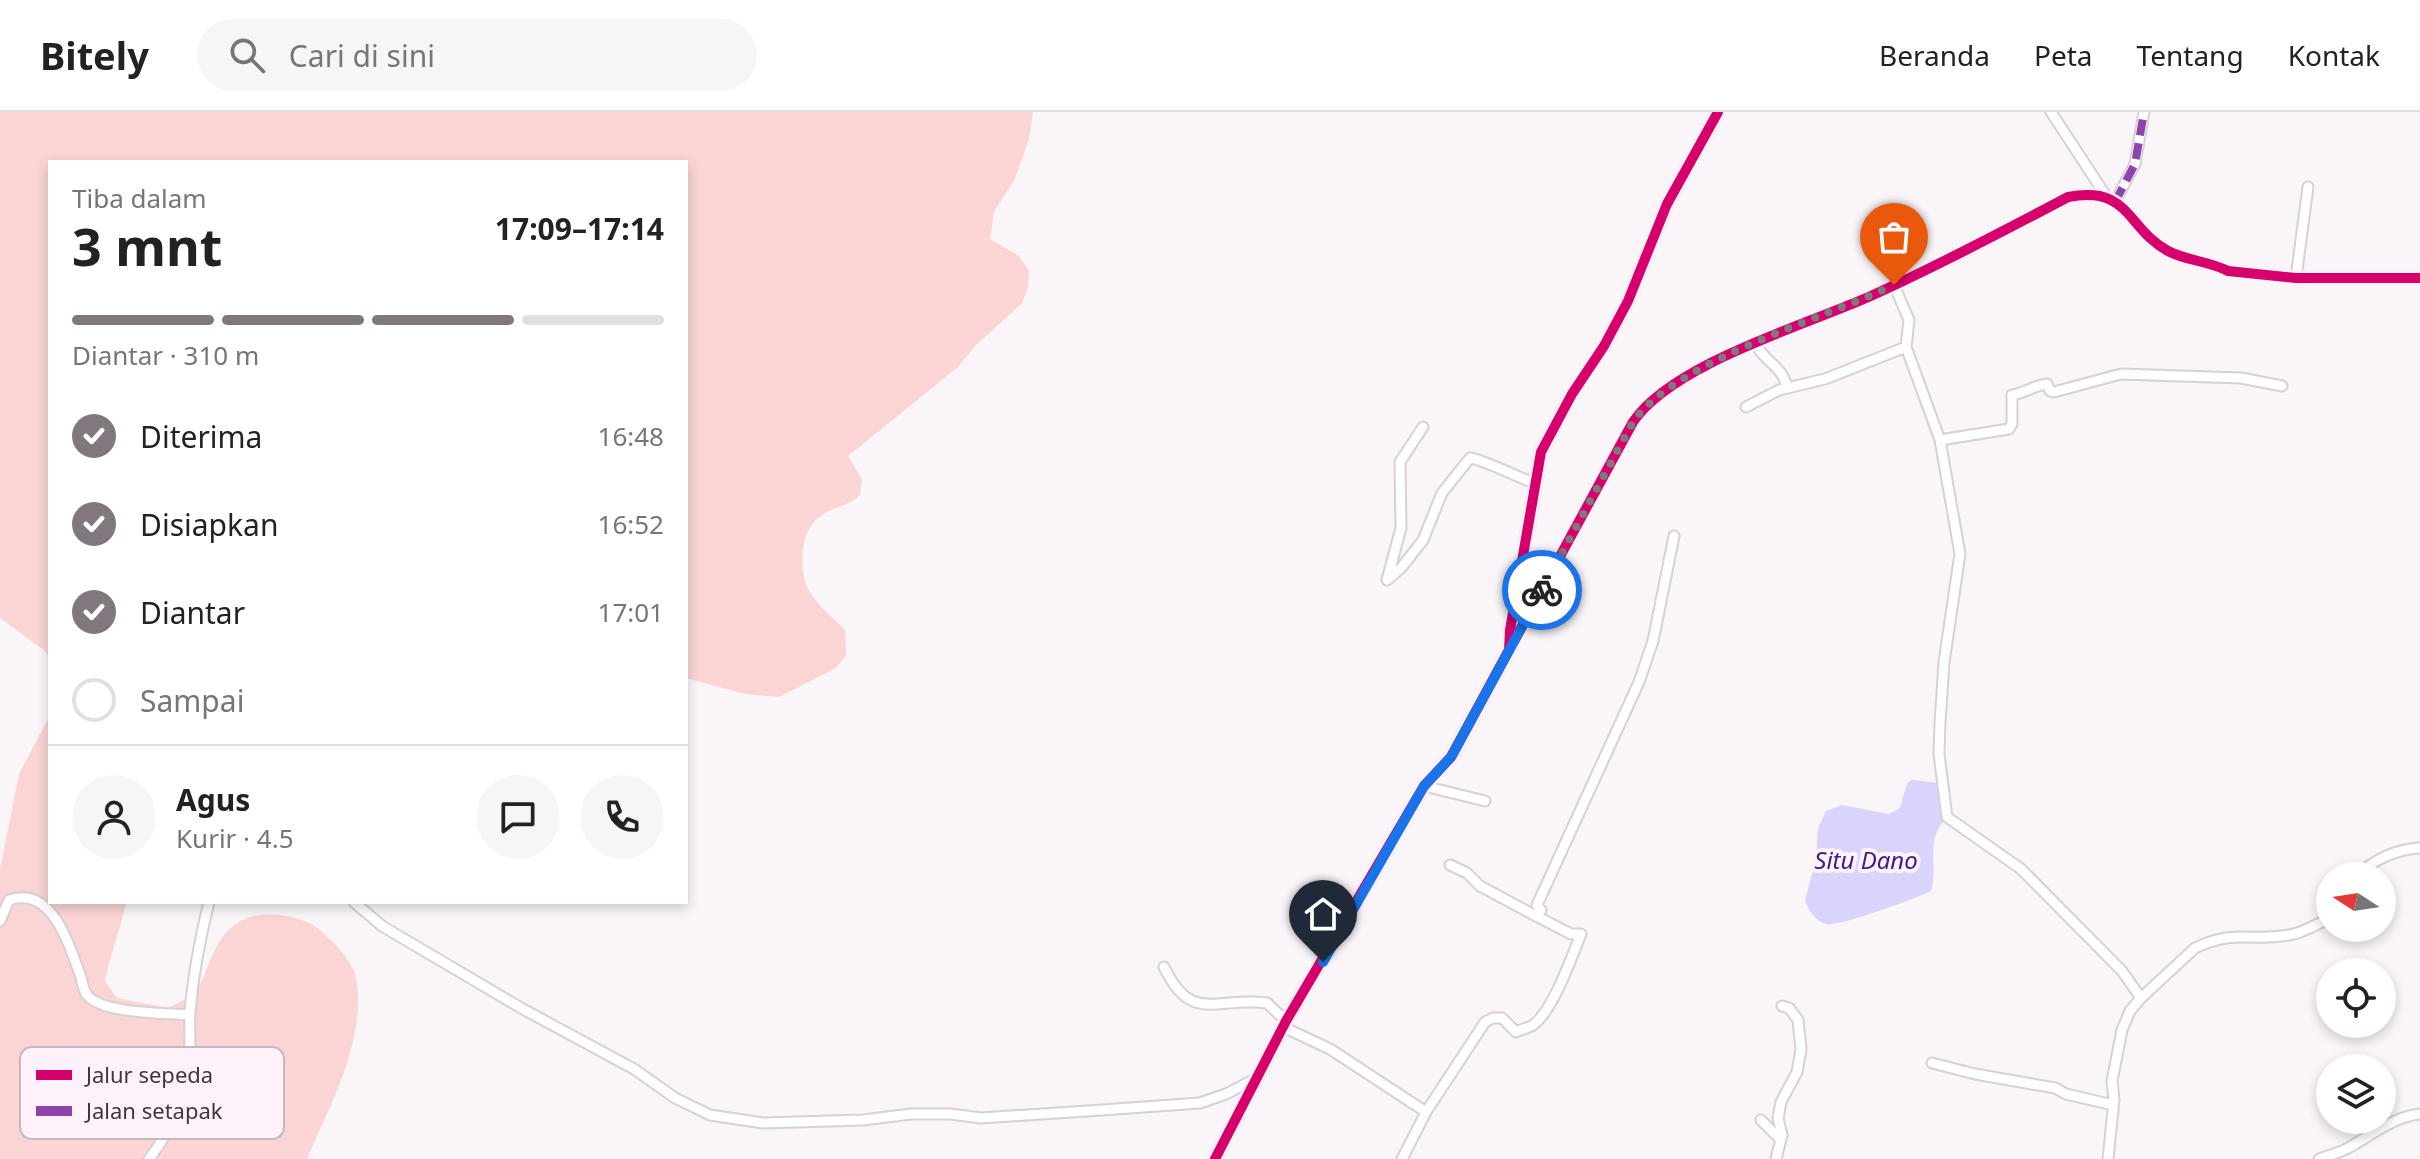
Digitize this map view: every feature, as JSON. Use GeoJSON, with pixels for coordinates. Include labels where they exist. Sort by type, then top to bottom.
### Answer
{"type":"FeatureCollection","features":[{"type":"Feature","properties":{"kind":"street"},"geometry":{"type":"LineString","coordinates":[[1509,650],[1534,483],[1546,439],[1615,328],[1667,204],[1718,112]]}},
{"type":"Feature","properties":{"kind":"street"},"geometry":{"type":"LineString","coordinates":[[2051,112],[2106,196],[2150,238],[2179,257],[2218,265],[2228,271],[2296,278],[2420,278]]}},
{"type":"Feature","properties":{"kind":"street"},"geometry":{"type":"LineString","coordinates":[[2115,202],[2135,164],[2144,112]]}},
{"type":"Feature","properties":{"kind":"street"},"geometry":{"type":"LineString","coordinates":[[2296,278],[2308,187]]}},
{"type":"Feature","properties":{"kind":"street"},"geometry":{"type":"LineString","coordinates":[[1215,1159],[1284,1024],[1424,786],[1451,757],[1638,414],[1661,394],[1691,375],[1755,343],[1894,285],[2068,197],[2084,194],[2106,196]]}},
{"type":"Feature","properties":{"kind":"street"},"geometry":{"type":"LineString","coordinates":[[1894,285],[1909,320],[1906,347],[1940,440],[1960,554],[1944,662],[1940,723],[1939,754],[1947,817],[2021,869],[2122,971],[2141,998]]}},
{"type":"Feature","properties":{"kind":"street"},"geometry":{"type":"LineString","coordinates":[[1755,343],[1763,358],[1783,372],[1787,387]]}},
{"type":"Feature","properties":{"kind":"street"},"geometry":{"type":"LineString","coordinates":[[1746,407],[1787,387],[1825,379],[1906,347]]}},
{"type":"Feature","properties":{"kind":"street"},"geometry":{"type":"LineString","coordinates":[[1940,440],[2009,429],[2012,424],[2012,395],[2031,391],[2043,384],[2054,392],[2127,374],[2198,379],[2241,378],[2282,386]]}},
{"type":"Feature","properties":{"kind":"street"},"geometry":{"type":"LineString","coordinates":[[1423,427],[1400,463],[1401,528],[1387,580],[1402,567],[1425,537],[1442,493],[1470,458],[1534,483]]}},
{"type":"Feature","properties":{"kind":"street"},"geometry":{"type":"LineString","coordinates":[[1536,916],[1541,910],[1537,905],[1639,682],[1653,641],[1674,536]]}},
{"type":"Feature","properties":{"kind":"street"},"geometry":{"type":"LineString","coordinates":[[1424,786],[1485,801]]}},
{"type":"Feature","properties":{"kind":"street"},"geometry":{"type":"LineString","coordinates":[[2375,862],[2395,852],[2420,848]]}},
{"type":"Feature","properties":{"kind":"street"},"geometry":{"type":"LineString","coordinates":[[1402,1159],[1426,1112],[1487,1021],[1502,1018],[1516,1032],[1532,1026],[1559,987],[1581,934],[1571,934],[1536,916],[1480,886],[1467,873],[1450,865]]}},
{"type":"Feature","properties":{"kind":"street"},"geometry":{"type":"LineString","coordinates":[[0,921],[9,900],[28,897],[38,900],[49,910],[69,946],[86,994],[116,1008],[190,1015]]}},
{"type":"Feature","properties":{"kind":"street"},"geometry":{"type":"LineString","coordinates":[[189,1047],[197,953],[209,904]]}},
{"type":"Feature","properties":{"kind":"street"},"geometry":{"type":"LineString","coordinates":[[356,904],[382,926],[634,1069],[675,1098],[710,1115],[763,1123],[863,1120],[911,1114],[981,1118],[1132,1108],[1207,1101],[1257,1077]]}},
{"type":"Feature","properties":{"kind":"street"},"geometry":{"type":"LineString","coordinates":[[2108,1159],[2112,1081],[2122,1030],[2130,1011],[2141,998],[2195,948],[2204,944],[2236,935],[2288,935],[2316,924]]}},
{"type":"Feature","properties":{"kind":"street"},"geometry":{"type":"LineString","coordinates":[[1164,967],[1180,995],[1190,1001],[1202,1004],[1267,1003],[1284,1024],[1330,1049],[1426,1112]]}},
{"type":"Feature","properties":{"kind":"street"},"geometry":{"type":"LineString","coordinates":[[1776,1159],[1781,1140],[1778,1118],[1781,1102],[1797,1072],[1801,1049],[1798,1020],[1789,1008],[1782,1006]]}},
{"type":"Feature","properties":{"kind":"street"},"geometry":{"type":"LineString","coordinates":[[1932,1063],[2055,1088],[2065,1094],[2113,1105]]}},
{"type":"Feature","properties":{"kind":"street"},"geometry":{"type":"LineString","coordinates":[[2319,1159],[2353,1145],[2401,1117],[2420,1114]]}},
{"type":"Feature","properties":{"kind":"street"},"geometry":{"type":"LineString","coordinates":[[1761,1120],[1781,1140]]}},
{"type":"Feature","properties":{"kind":"street"},"geometry":{"type":"LineString","coordinates":[[149,1159],[162,1139]]}},
{"type":"Feature","properties":{"kind":"shaded area"},"geometry":{"type":"Polygon","coordinates":[[[0,112],[1033,112],[1029,139],[1014,181],[994,211],[990,239],[1019,256],[1029,271],[1028,287],[1022,303],[976,345],[958,367],[848,456],[862,479],[860,495],[817,519],[807,534],[802,555],[804,576],[811,594],[845,630],[846,655],[836,668],[779,697],[745,694],[688,679],[688,160],[48,160],[48,656],[0,618],[0,112]]]}},
{"type":"Feature","properties":{"kind":"shaded area"},"geometry":{"type":"Polygon","coordinates":[[[48,719],[48,904],[125,904],[105,981],[117,998],[168,1008],[184,1000],[198,988],[227,932],[253,916],[294,918],[313,925],[347,958],[356,978],[356,1024],[336,1094],[307,1159],[0,1159],[0,869],[19,774],[48,719]]]}},
{"type":"Feature","properties":{"kind":"water","name":"Situ Dano"},"geometry":{"type":"Polygon","coordinates":[[[1912,780],[1939,783],[1946,819],[1939,827],[1934,844],[1931,891],[1846,921],[1826,924],[1819,921],[1805,901],[1816,858],[1818,828],[1826,811],[1842,805],[1889,814],[1900,808],[1907,783],[1912,780]]]}},
{"type":"Feature","properties":{"kind":"marked path"},"geometry":{"type":"LineString","coordinates":[[2115,202],[2135,164],[2144,112]]}},
{"type":"Feature","properties":{"kind":"cycle path"},"geometry":{"type":"LineString","coordinates":[[1215,1159],[1286,1021],[1424,786],[1451,757],[1509,650],[1541,452],[1628,301],[1667,204],[1718,112]]}},
{"type":"Feature","properties":{"kind":"cycle path"},"geometry":{"type":"LineString","coordinates":[[1514,641],[1633,422],[1652,401],[1678,381],[1709,364],[1898,284],[2068,197],[2104,197],[2126,211],[2154,242],[2168,251],[2228,271],[2296,278],[2420,278]]}},
{"type":"Feature","properties":{"kind":"way so far"},"geometry":{"type":"LineString","coordinates":[[1542,590],[1607,467],[1645,406],[1691,375],[1737,351],[1894,285]]}},
{"type":"Feature","properties":{"kind":"route"},"geometry":{"type":"LineString","coordinates":[[1323,962],[1424,786],[1451,757],[1542,590]]}}]}
